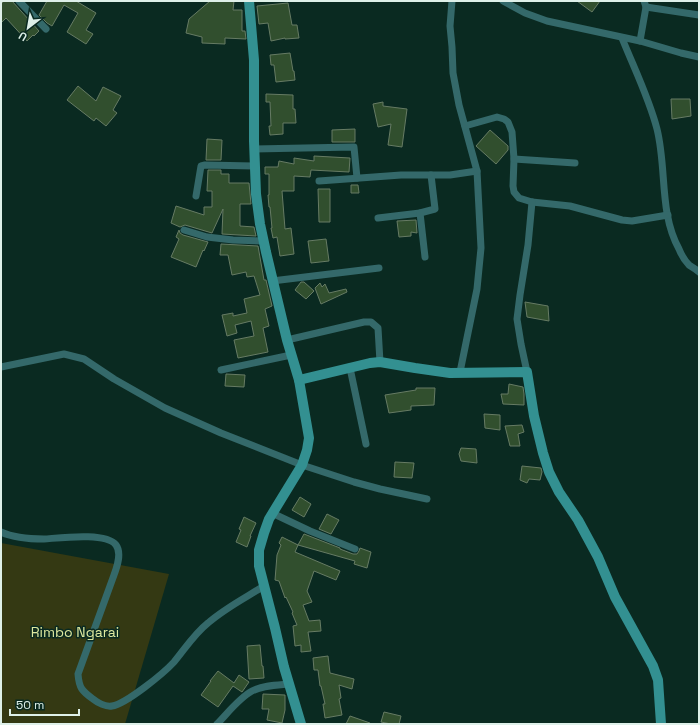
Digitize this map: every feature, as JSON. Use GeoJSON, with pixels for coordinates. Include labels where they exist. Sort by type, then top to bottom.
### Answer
{"type":"FeatureCollection","features":[{"type":"Feature","properties":{"kind":"street"},"geometry":{"type":"LineString","coordinates":[[19,1],[46,29]]}},
{"type":"Feature","properties":{"kind":"street"},"geometry":{"type":"LineString","coordinates":[[249,1],[254,60],[254,166],[256,194],[272,281],[299,380],[309,438],[302,465],[269,519],[259,550],[259,566],[300,724]]}},
{"type":"Feature","properties":{"kind":"street"},"geometry":{"type":"LineString","coordinates":[[452,1],[450,26],[453,73],[459,105],[477,171],[481,248],[477,289],[460,372]]}},
{"type":"Feature","properties":{"kind":"street"},"geometry":{"type":"LineString","coordinates":[[503,1],[525,13],[547,21],[640,41],[699,57]]}},
{"type":"Feature","properties":{"kind":"street"},"geometry":{"type":"LineString","coordinates":[[640,41],[645,4],[699,15]]}},
{"type":"Feature","properties":{"kind":"street"},"geometry":{"type":"LineString","coordinates":[[622,38],[652,112],[657,131],[662,156],[668,215],[674,240],[688,264],[699,272]]}},
{"type":"Feature","properties":{"kind":"street"},"geometry":{"type":"LineString","coordinates":[[465,126],[497,117],[508,122],[512,132],[514,159],[513,186],[514,192],[519,198],[532,202],[570,206],[622,220],[632,221],[668,215]]}},
{"type":"Feature","properties":{"kind":"street"},"geometry":{"type":"LineString","coordinates":[[254,149],[354,147],[357,178]]}},
{"type":"Feature","properties":{"kind":"street"},"geometry":{"type":"LineString","coordinates":[[514,159],[575,163]]}},
{"type":"Feature","properties":{"kind":"street"},"geometry":{"type":"LineString","coordinates":[[196,196],[202,166],[254,166]]}},
{"type":"Feature","properties":{"kind":"street"},"geometry":{"type":"LineString","coordinates":[[319,181],[401,175],[450,175],[477,171]]}},
{"type":"Feature","properties":{"kind":"street"},"geometry":{"type":"LineString","coordinates":[[378,218],[420,213],[435,209],[431,175]]}},
{"type":"Feature","properties":{"kind":"street"},"geometry":{"type":"LineString","coordinates":[[532,202],[528,245],[517,319],[534,416],[543,453],[549,472],[559,492],[578,520],[615,597],[652,666],[658,680],[661,724]]}},
{"type":"Feature","properties":{"kind":"street"},"geometry":{"type":"LineString","coordinates":[[420,213],[425,257]]}},
{"type":"Feature","properties":{"kind":"street"},"geometry":{"type":"LineString","coordinates":[[184,230],[207,237],[232,240],[264,241]]}},
{"type":"Feature","properties":{"kind":"street"},"geometry":{"type":"LineString","coordinates":[[272,281],[379,268]]}},
{"type":"Feature","properties":{"kind":"street"},"geometry":{"type":"LineString","coordinates":[[287,340],[364,322],[371,322],[378,328],[380,362]]}},
{"type":"Feature","properties":{"kind":"street"},"geometry":{"type":"LineString","coordinates":[[1,367],[64,354],[84,359],[114,379],[165,408],[221,433],[302,465],[380,489],[427,499]]}},
{"type":"Feature","properties":{"kind":"street"},"geometry":{"type":"LineString","coordinates":[[221,370],[292,356]]}},
{"type":"Feature","properties":{"kind":"street"},"geometry":{"type":"LineString","coordinates":[[299,380],[380,362],[450,373],[527,372]]}},
{"type":"Feature","properties":{"kind":"street"},"geometry":{"type":"LineString","coordinates":[[350,368],[366,444]]}},
{"type":"Feature","properties":{"kind":"street"},"geometry":{"type":"LineString","coordinates":[[272,514],[354,549]]}},
{"type":"Feature","properties":{"kind":"street"},"geometry":{"type":"LineString","coordinates":[[1,532],[8,535],[43,539],[90,537],[103,538],[117,546],[119,552],[118,564],[78,674],[79,684],[86,694],[97,703],[111,706],[120,704],[133,696],[174,662],[189,642],[208,623],[231,606],[264,586]]}},
{"type":"Feature","properties":{"kind":"street"},"geometry":{"type":"LineString","coordinates":[[219,724],[240,701],[252,691],[266,687],[289,684]]}},
{"type":"Feature","properties":{"kind":"green space","name":"Rimbo Ngarai"},"geometry":{"type":"Polygon","coordinates":[[[1,543],[169,574],[125,724],[1,724],[1,543]]]}},
{"type":"Feature","properties":{"kind":"building"},"geometry":{"type":"Polygon","coordinates":[[[4,1],[12,1],[39,31],[27,41],[6,18],[1,23],[1,4],[4,1]]]}},
{"type":"Feature","properties":{"kind":"building"},"geometry":{"type":"Polygon","coordinates":[[[47,1],[76,1],[96,13],[86,30],[93,34],[86,44],[67,32],[78,13],[64,5],[52,26],[39,15],[47,1]]]}},
{"type":"Feature","properties":{"kind":"building"},"geometry":{"type":"Polygon","coordinates":[[[210,1],[234,1],[233,10],[242,10],[242,31],[245,31],[246,39],[225,38],[225,44],[202,43],[202,37],[186,33],[189,19],[210,1]]]}},
{"type":"Feature","properties":{"kind":"building"},"geometry":{"type":"Polygon","coordinates":[[[577,1],[600,1],[592,12],[577,1]]]}},
{"type":"Feature","properties":{"kind":"building"},"geometry":{"type":"Polygon","coordinates":[[[288,3],[292,25],[297,25],[299,38],[285,38],[271,41],[268,23],[259,24],[257,6],[288,3]]]}},
{"type":"Feature","properties":{"kind":"building"},"geometry":{"type":"Polygon","coordinates":[[[290,53],[295,80],[276,82],[274,65],[271,65],[270,55],[290,53]]]}},
{"type":"Feature","properties":{"kind":"building"},"geometry":{"type":"Polygon","coordinates":[[[78,86],[96,101],[103,87],[121,96],[113,110],[117,113],[106,126],[96,118],[94,121],[67,100],[78,86]]]}},
{"type":"Feature","properties":{"kind":"building"},"geometry":{"type":"Polygon","coordinates":[[[266,94],[293,95],[293,109],[295,109],[296,123],[283,123],[283,134],[270,135],[270,102],[266,102],[266,94]]]}},
{"type":"Feature","properties":{"kind":"building"},"geometry":{"type":"Polygon","coordinates":[[[671,99],[690,99],[691,116],[672,119],[671,99]]]}},
{"type":"Feature","properties":{"kind":"building"},"geometry":{"type":"Polygon","coordinates":[[[383,102],[383,106],[407,109],[402,147],[388,145],[391,124],[378,127],[373,104],[383,102]]]}},
{"type":"Feature","properties":{"kind":"building"},"geometry":{"type":"Polygon","coordinates":[[[355,129],[355,142],[332,142],[332,130],[355,129]]]}},
{"type":"Feature","properties":{"kind":"building"},"geometry":{"type":"Polygon","coordinates":[[[490,130],[508,146],[508,150],[496,164],[476,146],[490,130]]]}},
{"type":"Feature","properties":{"kind":"building"},"geometry":{"type":"Polygon","coordinates":[[[207,139],[222,140],[221,160],[206,160],[207,139]]]}},
{"type":"Feature","properties":{"kind":"building"},"geometry":{"type":"Polygon","coordinates":[[[314,156],[350,158],[349,172],[311,170],[310,177],[294,176],[294,191],[282,191],[285,229],[291,228],[294,254],[280,256],[277,237],[273,238],[271,228],[268,195],[269,174],[265,174],[265,167],[278,167],[279,161],[294,164],[294,158],[314,161],[314,156]]]}},
{"type":"Feature","properties":{"kind":"building"},"geometry":{"type":"Polygon","coordinates":[[[208,170],[221,170],[221,174],[229,174],[229,183],[249,183],[251,204],[240,204],[240,226],[254,227],[256,236],[222,234],[223,209],[212,233],[185,225],[180,227],[171,223],[176,206],[204,215],[204,207],[212,207],[212,191],[207,191],[208,170]]]}},
{"type":"Feature","properties":{"kind":"building"},"geometry":{"type":"Polygon","coordinates":[[[351,185],[358,185],[359,193],[351,193],[351,185]]]}},
{"type":"Feature","properties":{"kind":"building"},"geometry":{"type":"Polygon","coordinates":[[[318,189],[330,189],[330,222],[319,222],[318,189]]]}},
{"type":"Feature","properties":{"kind":"building"},"geometry":{"type":"Polygon","coordinates":[[[416,220],[417,233],[411,232],[411,236],[399,237],[397,221],[416,220]]]}},
{"type":"Feature","properties":{"kind":"building"},"geometry":{"type":"Polygon","coordinates":[[[179,230],[183,235],[208,242],[196,267],[171,257],[179,239],[176,237],[179,230]]]}},
{"type":"Feature","properties":{"kind":"building"},"geometry":{"type":"Polygon","coordinates":[[[326,239],[329,261],[311,263],[308,241],[326,239]]]}},
{"type":"Feature","properties":{"kind":"building"},"geometry":{"type":"Polygon","coordinates":[[[221,244],[258,246],[264,280],[266,280],[272,306],[265,309],[269,326],[263,328],[268,352],[238,358],[234,340],[254,336],[251,321],[235,325],[237,333],[227,336],[222,315],[233,313],[233,316],[247,313],[244,299],[260,295],[254,276],[247,277],[246,272],[232,275],[228,255],[220,255],[221,244]]]}},
{"type":"Feature","properties":{"kind":"building"},"geometry":{"type":"Polygon","coordinates":[[[301,282],[304,282],[314,291],[306,299],[295,290],[301,282]]]}},
{"type":"Feature","properties":{"kind":"building"},"geometry":{"type":"Polygon","coordinates":[[[320,283],[322,287],[325,284],[329,293],[346,289],[347,292],[321,304],[315,288],[320,283]]]}},
{"type":"Feature","properties":{"kind":"building"},"geometry":{"type":"Polygon","coordinates":[[[525,302],[548,306],[549,321],[527,317],[525,302]]]}},
{"type":"Feature","properties":{"kind":"building"},"geometry":{"type":"Polygon","coordinates":[[[226,374],[245,375],[244,387],[225,386],[226,374]]]}},
{"type":"Feature","properties":{"kind":"building"},"geometry":{"type":"Polygon","coordinates":[[[509,384],[523,387],[524,405],[503,404],[501,394],[508,394],[509,384]]]}},
{"type":"Feature","properties":{"kind":"building"},"geometry":{"type":"Polygon","coordinates":[[[416,388],[435,388],[434,405],[411,406],[411,410],[389,413],[385,395],[416,390],[416,388]]]}},
{"type":"Feature","properties":{"kind":"building"},"geometry":{"type":"Polygon","coordinates":[[[484,414],[500,415],[500,430],[485,428],[484,414]]]}},
{"type":"Feature","properties":{"kind":"building"},"geometry":{"type":"Polygon","coordinates":[[[522,425],[524,432],[518,434],[520,446],[510,446],[505,426],[522,425]]]}},
{"type":"Feature","properties":{"kind":"building"},"geometry":{"type":"Polygon","coordinates":[[[461,448],[476,449],[477,463],[461,461],[459,454],[461,448]]]}},
{"type":"Feature","properties":{"kind":"building"},"geometry":{"type":"Polygon","coordinates":[[[395,462],[414,463],[412,478],[394,477],[395,462]]]}},
{"type":"Feature","properties":{"kind":"building"},"geometry":{"type":"Polygon","coordinates":[[[522,466],[541,468],[542,472],[540,480],[529,479],[527,483],[520,480],[522,466]]]}},
{"type":"Feature","properties":{"kind":"building"},"geometry":{"type":"Polygon","coordinates":[[[300,497],[311,504],[304,517],[292,510],[300,497]]]}},
{"type":"Feature","properties":{"kind":"building"},"geometry":{"type":"Polygon","coordinates":[[[327,514],[339,520],[331,534],[319,529],[327,514]]]}},
{"type":"Feature","properties":{"kind":"building"},"geometry":{"type":"Polygon","coordinates":[[[244,517],[256,523],[247,547],[236,542],[244,517]]]}},
{"type":"Feature","properties":{"kind":"building"},"geometry":{"type":"Polygon","coordinates":[[[304,534],[353,554],[357,554],[360,548],[371,552],[367,568],[354,564],[355,561],[298,545],[304,534]]]}},
{"type":"Feature","properties":{"kind":"building"},"geometry":{"type":"Polygon","coordinates":[[[282,537],[298,545],[295,552],[340,571],[336,580],[314,571],[307,591],[312,602],[303,605],[309,621],[320,620],[321,631],[308,632],[311,651],[301,652],[301,645],[295,646],[293,626],[297,625],[292,613],[293,612],[286,597],[285,598],[279,581],[275,580],[277,555],[281,545],[279,543],[282,537]]]}},
{"type":"Feature","properties":{"kind":"building"},"geometry":{"type":"Polygon","coordinates":[[[260,645],[264,678],[249,679],[247,646],[260,645]]]}},
{"type":"Feature","properties":{"kind":"building"},"geometry":{"type":"Polygon","coordinates":[[[328,656],[330,673],[354,679],[352,689],[339,685],[341,698],[339,699],[342,715],[325,718],[323,704],[325,704],[320,686],[318,670],[314,670],[313,658],[328,656]]]}},
{"type":"Feature","properties":{"kind":"building"},"geometry":{"type":"Polygon","coordinates":[[[218,671],[234,683],[239,675],[249,682],[242,692],[233,686],[218,707],[201,695],[218,671]]]}},
{"type":"Feature","properties":{"kind":"building"},"geometry":{"type":"Polygon","coordinates":[[[263,694],[285,695],[285,710],[282,723],[267,720],[269,709],[262,709],[263,694]]]}},
{"type":"Feature","properties":{"kind":"building"},"geometry":{"type":"Polygon","coordinates":[[[384,712],[401,716],[399,724],[381,722],[384,712]]]}},
{"type":"Feature","properties":{"kind":"building"},"geometry":{"type":"Polygon","coordinates":[[[350,716],[370,723],[370,724],[346,724],[350,716]]]}}]}
